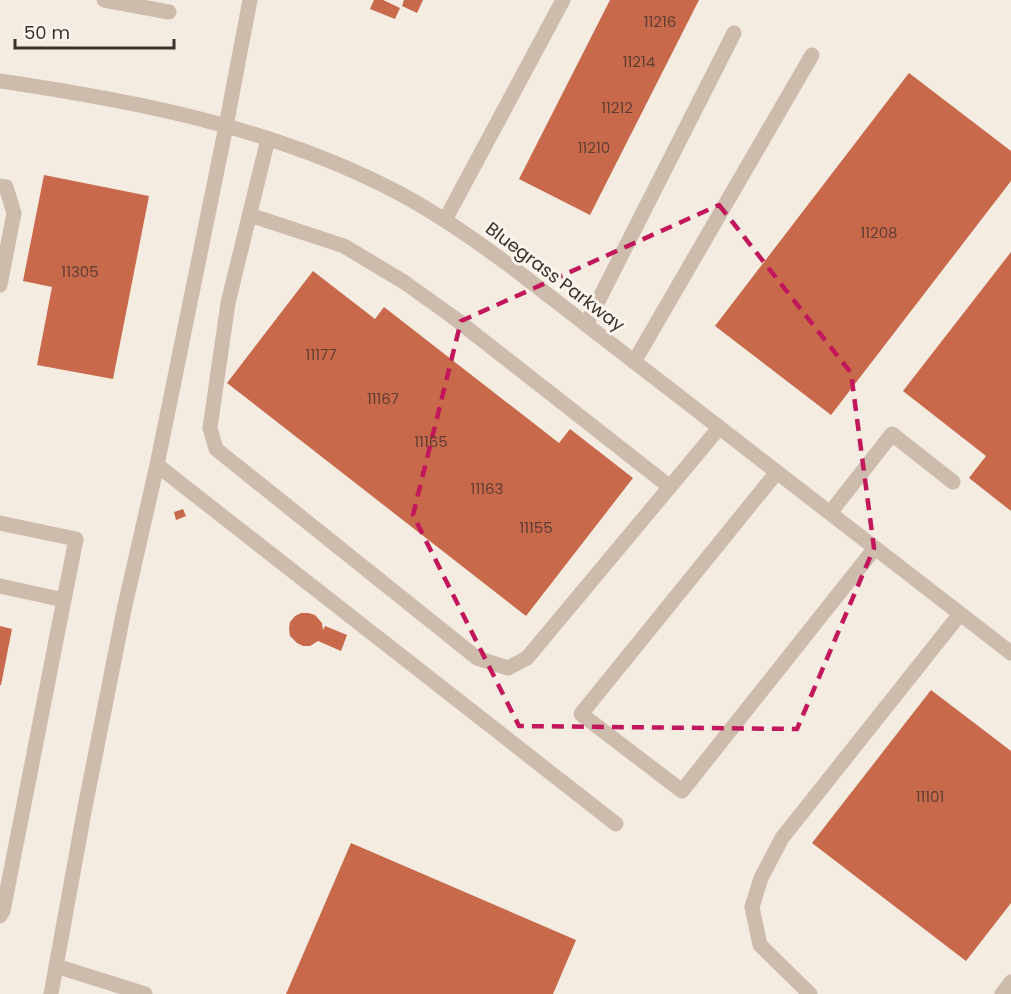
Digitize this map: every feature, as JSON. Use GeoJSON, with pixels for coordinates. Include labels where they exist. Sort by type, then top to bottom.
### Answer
{"type":"FeatureCollection","features":[{"type":"Feature","properties":{"kind":"street"},"geometry":{"type":"LineString","coordinates":[[104,0],[169,12]]}},
{"type":"Feature","properties":{"kind":"street"},"geometry":{"type":"LineString","coordinates":[[51,994],[89,783],[124,610],[157,465],[250,0]]}},
{"type":"Feature","properties":{"kind":"street"},"geometry":{"type":"LineString","coordinates":[[445,220],[563,0]]}},
{"type":"Feature","properties":{"kind":"street"},"geometry":{"type":"LineString","coordinates":[[586,325],[734,33]]}},
{"type":"Feature","properties":{"kind":"street"},"geometry":{"type":"LineString","coordinates":[[634,362],[812,55]]}},
{"type":"Feature","properties":{"kind":"street","name":"Bluegrass Parkway"},"geometry":{"type":"LineString","coordinates":[[0,81],[89,94],[191,116],[294,147],[355,171],[396,191],[478,242],[1011,653]]}},
{"type":"Feature","properties":{"kind":"street"},"geometry":{"type":"LineString","coordinates":[[268,139],[228,303],[210,428],[216,449],[477,658],[508,668],[527,658],[719,428]]}},
{"type":"Feature","properties":{"kind":"street"},"geometry":{"type":"LineString","coordinates":[[0,186],[6,187],[14,213],[0,285]]}},
{"type":"Feature","properties":{"kind":"street"},"geometry":{"type":"LineString","coordinates":[[250,215],[344,246],[404,282],[453,317],[670,487]]}},
{"type":"Feature","properties":{"kind":"street"},"geometry":{"type":"LineString","coordinates":[[830,513],[892,434],[953,482]]}},
{"type":"Feature","properties":{"kind":"street"},"geometry":{"type":"LineString","coordinates":[[157,465],[616,824]]}},
{"type":"Feature","properties":{"kind":"street"},"geometry":{"type":"LineString","coordinates":[[777,472],[581,714],[682,791],[875,548]]}},
{"type":"Feature","properties":{"kind":"street"},"geometry":{"type":"LineString","coordinates":[[0,523],[76,540],[3,911],[0,916]]}},
{"type":"Feature","properties":{"kind":"street"},"geometry":{"type":"LineString","coordinates":[[0,586],[64,600]]}},
{"type":"Feature","properties":{"kind":"street"},"geometry":{"type":"LineString","coordinates":[[810,994],[760,945],[752,907],[761,878],[782,838],[960,614]]}},
{"type":"Feature","properties":{"kind":"street"},"geometry":{"type":"LineString","coordinates":[[56,966],[145,994]]}},
{"type":"Feature","properties":{"kind":"street"},"geometry":{"type":"LineString","coordinates":[[1002,994],[1011,982]]}},
{"type":"Feature","properties":{"kind":"highlighted area"},"geometry":{"type":"Polygon","coordinates":[[[719,205],[851,373],[874,548],[797,729],[519,726],[413,515],[461,321],[719,205]]]}},
{"type":"Feature","properties":{"kind":"building"},"geometry":{"type":"Polygon","coordinates":[[[374,0],[383,0],[400,8],[395,19],[370,9],[374,0]]]}},
{"type":"Feature","properties":{"kind":"building"},"geometry":{"type":"Polygon","coordinates":[[[404,0],[423,0],[417,13],[402,6],[404,0]]]}},
{"type":"Feature","properties":{"kind":"building"},"geometry":{"type":"Polygon","coordinates":[[[610,0],[699,0],[590,215],[519,179],[610,0]]]}},
{"type":"Feature","properties":{"kind":"building"},"geometry":{"type":"Polygon","coordinates":[[[909,73],[1011,151],[1011,181],[831,415],[715,326],[909,73]]]}},
{"type":"Feature","properties":{"kind":"building"},"geometry":{"type":"Polygon","coordinates":[[[44,175],[149,196],[113,379],[37,365],[52,287],[23,281],[44,175]]]}},
{"type":"Feature","properties":{"kind":"building"},"geometry":{"type":"Polygon","coordinates":[[[1011,252],[1011,511],[969,478],[986,456],[903,391],[1011,252]]]}},
{"type":"Feature","properties":{"kind":"building"},"geometry":{"type":"Polygon","coordinates":[[[313,271],[375,319],[384,307],[559,443],[570,429],[633,478],[526,616],[227,383],[313,271]]]}},
{"type":"Feature","properties":{"kind":"building"},"geometry":{"type":"Polygon","coordinates":[[[183,509],[186,516],[176,520],[174,512],[183,509]]]}},
{"type":"Feature","properties":{"kind":"building"},"geometry":{"type":"Polygon","coordinates":[[[301,613],[315,615],[322,623],[323,630],[325,626],[347,635],[341,651],[318,641],[310,646],[297,643],[290,636],[289,629],[290,622],[301,613]]]}},
{"type":"Feature","properties":{"kind":"building"},"geometry":{"type":"Polygon","coordinates":[[[0,626],[12,629],[1,685],[0,685],[0,626]]]}},
{"type":"Feature","properties":{"kind":"building"},"geometry":{"type":"Polygon","coordinates":[[[931,690],[1011,751],[1011,903],[966,961],[812,843],[931,690]]]}},
{"type":"Feature","properties":{"kind":"building"},"geometry":{"type":"Polygon","coordinates":[[[351,843],[576,940],[553,994],[286,994],[351,843]]]}}]}
